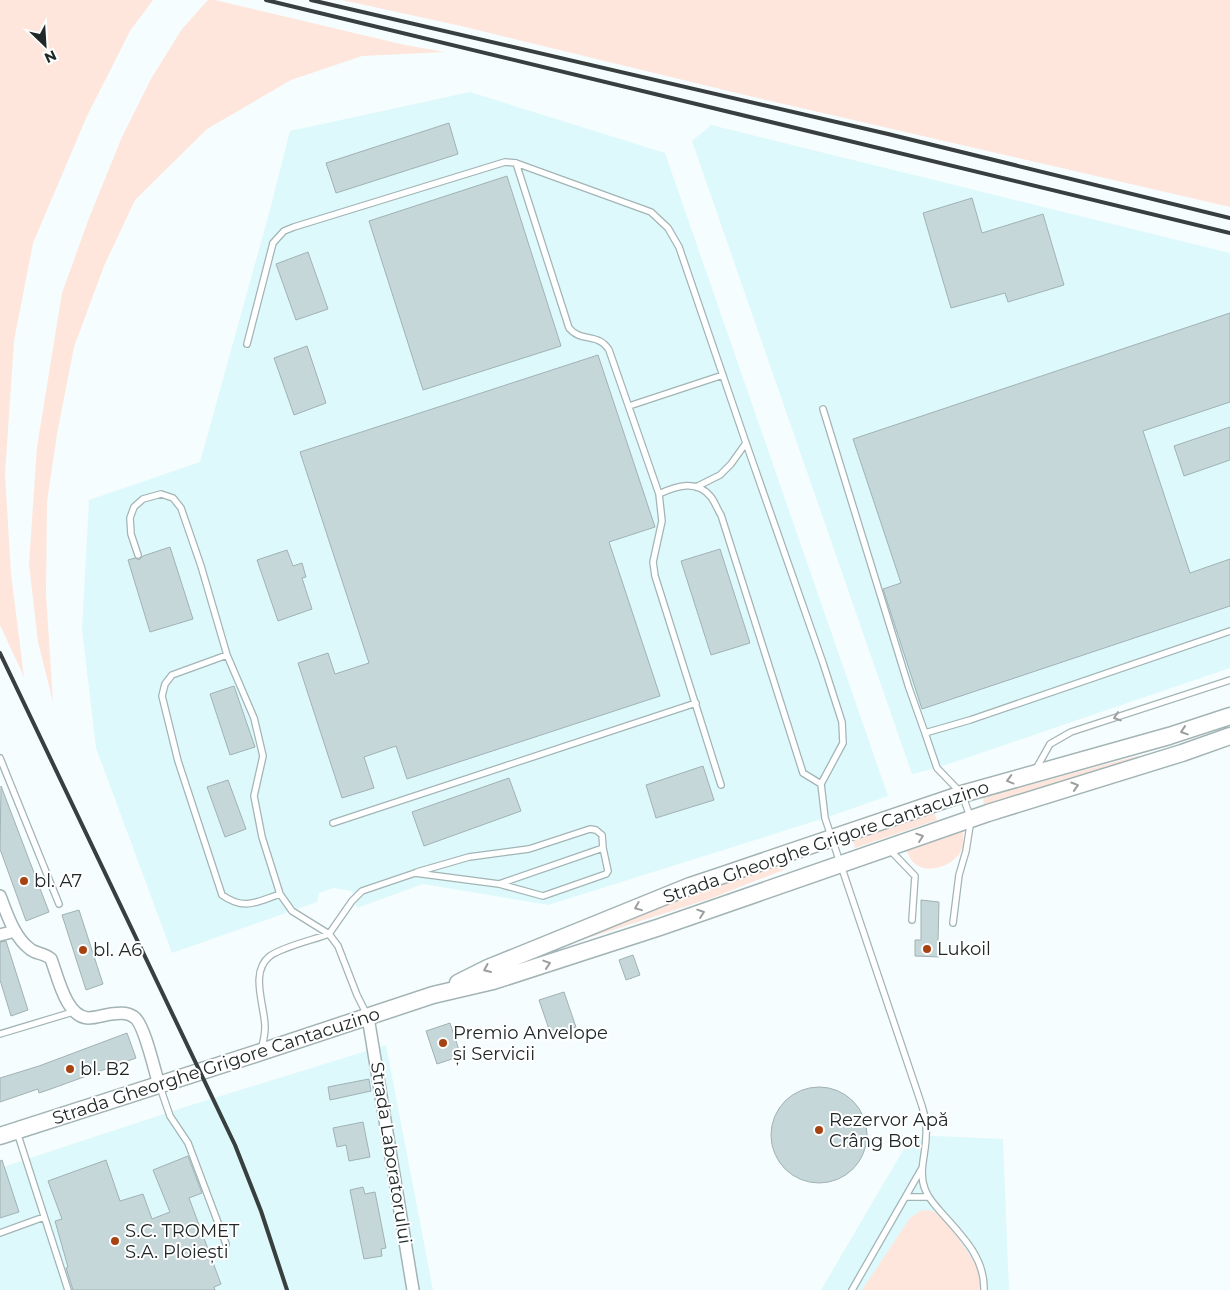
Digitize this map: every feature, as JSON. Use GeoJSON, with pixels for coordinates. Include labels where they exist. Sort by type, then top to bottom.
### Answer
{"type":"FeatureCollection","features":[{"type":"Feature","properties":{"kind":"main road","name":"Strada Gheorghe Grigore Cantacuzino"},"geometry":{"type":"LineString","coordinates":[[433,995],[488,968],[681,890],[962,794],[1169,736],[1230,716]]}},
{"type":"Feature","properties":{"kind":"main road","name":"Strada Gheorghe Grigore Cantacuzino"},"geometry":{"type":"LineString","coordinates":[[0,1136],[433,995],[493,981],[669,924],[971,819],[1182,753],[1230,736]]}},
{"type":"Feature","properties":{"kind":"street"},"geometry":{"type":"LineString","coordinates":[[0,896],[15,931],[31,951],[47,956],[51,960],[73,1012],[78,1016],[88,1018],[125,1013],[135,1017],[142,1028],[159,1085]]}},
{"type":"Feature","properties":{"kind":"street"},"geometry":{"type":"LineString","coordinates":[[0,935],[15,931]]}},
{"type":"Feature","properties":{"kind":"street","name":"Strada Laboratorului"},"geometry":{"type":"LineString","coordinates":[[368,1017],[413,1290]]}},
{"type":"Feature","properties":{"kind":"lane"},"geometry":{"type":"LineString","coordinates":[[246,344],[272,244],[284,231],[505,162],[516,163],[651,212],[668,228],[680,247],[842,722],[844,743],[821,784],[825,818],[922,1106],[926,1121],[922,1181],[928,1197],[977,1256],[984,1279],[984,1290]]}},
{"type":"Feature","properties":{"kind":"lane"},"geometry":{"type":"LineString","coordinates":[[516,163],[569,328],[580,336],[599,339],[609,350],[659,494],[662,521],[653,562],[655,576],[721,785]]}},
{"type":"Feature","properties":{"kind":"lane"},"geometry":{"type":"LineString","coordinates":[[629,406],[723,375]]}},
{"type":"Feature","properties":{"kind":"lane"},"geometry":{"type":"LineString","coordinates":[[823,409],[909,688],[937,768],[962,794],[971,819],[966,851],[959,875],[954,924]]}},
{"type":"Feature","properties":{"kind":"lane"},"geometry":{"type":"LineString","coordinates":[[696,487],[720,474],[731,464],[746,443]]}},
{"type":"Feature","properties":{"kind":"lane"},"geometry":{"type":"LineString","coordinates":[[659,494],[685,485],[696,487],[710,496],[721,515],[803,773],[821,784]]}},
{"type":"Feature","properties":{"kind":"lane"},"geometry":{"type":"LineString","coordinates":[[138,555],[131,534],[130,518],[134,507],[143,499],[161,494],[173,498],[181,508],[227,655],[254,718],[263,756],[254,796],[262,838],[280,894],[292,911],[328,934],[338,946],[357,995],[368,1017]]}},
{"type":"Feature","properties":{"kind":"lane"},"geometry":{"type":"LineString","coordinates":[[925,733],[970,720],[1230,631]]}},
{"type":"Feature","properties":{"kind":"lane"},"geometry":{"type":"LineString","coordinates":[[227,655],[172,675],[165,684],[162,696],[178,761],[222,895],[234,903],[250,904],[280,894]]}},
{"type":"Feature","properties":{"kind":"lane"},"geometry":{"type":"LineString","coordinates":[[1034,774],[1050,744],[1071,732],[1230,680]]}},
{"type":"Feature","properties":{"kind":"lane"},"geometry":{"type":"LineString","coordinates":[[333,822],[696,703]]}},
{"type":"Feature","properties":{"kind":"lane"},"geometry":{"type":"LineString","coordinates":[[0,758],[59,904]]}},
{"type":"Feature","properties":{"kind":"lane"},"geometry":{"type":"LineString","coordinates":[[261,1052],[266,1028],[260,981],[260,972],[263,964],[270,956],[280,951],[328,934],[352,900],[362,891],[415,873],[469,857],[529,850],[590,829],[596,830],[602,835],[608,871],[604,876],[543,896],[499,884],[415,873]]}},
{"type":"Feature","properties":{"kind":"lane"},"geometry":{"type":"LineString","coordinates":[[499,884],[603,848]]}},
{"type":"Feature","properties":{"kind":"lane"},"geometry":{"type":"LineString","coordinates":[[888,848],[915,876],[912,920]]}},
{"type":"Feature","properties":{"kind":"lane"},"geometry":{"type":"LineString","coordinates":[[0,1034],[73,1012]]}},
{"type":"Feature","properties":{"kind":"lane"},"geometry":{"type":"LineString","coordinates":[[159,1085],[170,1116],[188,1143],[226,1244]]}},
{"type":"Feature","properties":{"kind":"lane"},"geometry":{"type":"LineString","coordinates":[[17,1130],[68,1290]]}},
{"type":"Feature","properties":{"kind":"lane"},"geometry":{"type":"LineString","coordinates":[[852,1290],[922,1168]]}},
{"type":"Feature","properties":{"kind":"lane"},"geometry":{"type":"LineString","coordinates":[[906,1197],[928,1197]]}},
{"type":"Feature","properties":{"kind":"lane"},"geometry":{"type":"LineString","coordinates":[[0,1233],[44,1216]]}},
{"type":"Feature","properties":{"kind":"shaded area"},"geometry":{"type":"Polygon","coordinates":[[[0,0],[153,0],[130,31],[87,116],[33,243],[14,341],[5,474],[11,574],[24,677],[0,625],[0,0]]]}},
{"type":"Feature","properties":{"kind":"shaded area"},"geometry":{"type":"Polygon","coordinates":[[[208,0],[215,0],[405,45],[445,52],[362,56],[291,80],[207,129],[135,200],[104,266],[74,347],[57,434],[47,502],[46,594],[53,702],[38,642],[29,564],[37,447],[62,293],[89,218],[122,137],[151,79],[182,29],[208,0]]]}},
{"type":"Feature","properties":{"kind":"shaded area"},"geometry":{"type":"Polygon","coordinates":[[[342,0],[1230,0],[1230,207],[745,95],[461,26],[342,0]]]}},
{"type":"Feature","properties":{"kind":"shaded area"},"geometry":{"type":"Polygon","coordinates":[[[470,92],[665,153],[888,796],[825,818],[548,905],[423,884],[357,908],[352,891],[334,888],[319,893],[317,902],[172,953],[96,748],[82,629],[89,500],[200,462],[290,131],[470,92]]]}},
{"type":"Feature","properties":{"kind":"shaded area"},"geometry":{"type":"Polygon","coordinates":[[[711,125],[1230,253],[1230,668],[937,768],[912,774],[692,141],[711,125]]]}},
{"type":"Feature","properties":{"kind":"shaded area"},"geometry":{"type":"Polygon","coordinates":[[[1137,756],[1140,758],[984,807],[983,797],[1137,756]]]}},
{"type":"Feature","properties":{"kind":"shaded area"},"geometry":{"type":"Polygon","coordinates":[[[933,810],[937,820],[855,848],[852,837],[933,810]]]}},
{"type":"Feature","properties":{"kind":"shaded area"},"geometry":{"type":"Polygon","coordinates":[[[963,832],[963,846],[957,857],[938,868],[931,869],[917,866],[906,850],[963,832]]]}},
{"type":"Feature","properties":{"kind":"shaded area"},"geometry":{"type":"Polygon","coordinates":[[[785,862],[786,869],[712,898],[557,948],[710,885],[785,862]]]}},
{"type":"Feature","properties":{"kind":"shaded area"},"geometry":{"type":"Polygon","coordinates":[[[386,1045],[433,1290],[0,1290],[0,1168],[185,1107],[386,1045]]]}},
{"type":"Feature","properties":{"kind":"shaded area"},"geometry":{"type":"Polygon","coordinates":[[[912,1135],[1003,1139],[1009,1290],[821,1290],[912,1135]]]}},
{"type":"Feature","properties":{"kind":"shaded area"},"geometry":{"type":"Polygon","coordinates":[[[922,1210],[934,1211],[949,1224],[976,1265],[980,1278],[980,1290],[862,1290],[910,1218],[922,1210]]]}},
{"type":"Feature","properties":{"kind":"building"},"geometry":{"type":"Polygon","coordinates":[[[449,123],[458,154],[336,193],[326,163],[449,123]]]}},
{"type":"Feature","properties":{"kind":"building"},"geometry":{"type":"Polygon","coordinates":[[[507,176],[561,346],[423,390],[369,221],[507,176]]]}},
{"type":"Feature","properties":{"kind":"building"},"geometry":{"type":"Polygon","coordinates":[[[972,198],[982,233],[1043,214],[1064,285],[1008,302],[1005,293],[951,308],[923,213],[972,198]]]}},
{"type":"Feature","properties":{"kind":"building"},"geometry":{"type":"Polygon","coordinates":[[[308,252],[328,309],[296,320],[276,264],[308,252]]]}},
{"type":"Feature","properties":{"kind":"building"},"geometry":{"type":"Polygon","coordinates":[[[1230,313],[1230,402],[1143,431],[1190,573],[1230,559],[1230,606],[922,709],[883,589],[901,583],[853,439],[1230,313]]]}},
{"type":"Feature","properties":{"kind":"building"},"geometry":{"type":"Polygon","coordinates":[[[307,346],[326,403],[294,415],[274,358],[307,346]]]}},
{"type":"Feature","properties":{"kind":"building"},"geometry":{"type":"Polygon","coordinates":[[[598,355],[655,527],[609,542],[660,696],[407,779],[396,746],[364,757],[374,788],[342,798],[298,663],[328,653],[335,674],[369,663],[300,452],[598,355]]]}},
{"type":"Feature","properties":{"kind":"building"},"geometry":{"type":"Polygon","coordinates":[[[1230,427],[1230,460],[1184,476],[1174,446],[1230,427]]]}},
{"type":"Feature","properties":{"kind":"building"},"geometry":{"type":"Polygon","coordinates":[[[170,547],[193,619],[150,632],[128,560],[135,558],[139,560],[143,556],[170,547]]]}},
{"type":"Feature","properties":{"kind":"building"},"geometry":{"type":"Polygon","coordinates":[[[720,549],[750,643],[711,655],[681,561],[720,549]]]}},
{"type":"Feature","properties":{"kind":"building"},"geometry":{"type":"Polygon","coordinates":[[[287,550],[293,566],[302,563],[306,577],[302,578],[312,609],[278,621],[257,560],[287,550]]]}},
{"type":"Feature","properties":{"kind":"building"},"geometry":{"type":"Polygon","coordinates":[[[234,686],[255,747],[230,755],[210,694],[234,686]]]}},
{"type":"Feature","properties":{"kind":"building"},"geometry":{"type":"Polygon","coordinates":[[[703,766],[714,800],[656,818],[646,785],[703,766]]]}},
{"type":"Feature","properties":{"kind":"building"},"geometry":{"type":"Polygon","coordinates":[[[509,778],[521,811],[424,846],[412,812],[509,778]]]}},
{"type":"Feature","properties":{"kind":"building"},"geometry":{"type":"Polygon","coordinates":[[[228,780],[246,829],[225,837],[207,787],[228,780]]]}},
{"type":"Feature","properties":{"kind":"building","name":"bl. A7"},"geometry":{"type":"Polygon","coordinates":[[[1,786],[49,912],[26,921],[0,849],[1,786]]]}},
{"type":"Feature","properties":{"kind":"building"},"geometry":{"type":"Polygon","coordinates":[[[921,900],[939,902],[939,957],[915,956],[915,940],[921,940],[921,900]]]}},
{"type":"Feature","properties":{"kind":"building","name":"bl. A6"},"geometry":{"type":"Polygon","coordinates":[[[79,910],[103,984],[86,990],[62,915],[79,910]]]}},
{"type":"Feature","properties":{"kind":"building"},"geometry":{"type":"Polygon","coordinates":[[[6,941],[28,1010],[11,1016],[0,980],[0,942],[6,941]]]}},
{"type":"Feature","properties":{"kind":"building"},"geometry":{"type":"Polygon","coordinates":[[[633,955],[640,975],[626,980],[619,960],[633,955]]]}},
{"type":"Feature","properties":{"kind":"building"},"geometry":{"type":"Polygon","coordinates":[[[564,992],[576,1027],[551,1035],[539,1000],[564,992]]]}},
{"type":"Feature","properties":{"kind":"building","name":"Premio Anvelope și Servicii"},"geometry":{"type":"Polygon","coordinates":[[[450,1023],[461,1056],[437,1064],[426,1031],[450,1023]]]}},
{"type":"Feature","properties":{"kind":"building"},"geometry":{"type":"Polygon","coordinates":[[[127,1033],[136,1058],[39,1093],[38,1089],[0,1102],[0,1078],[39,1066],[127,1033]]]}},
{"type":"Feature","properties":{"kind":"building"},"geometry":{"type":"Polygon","coordinates":[[[369,1079],[371,1091],[330,1100],[328,1087],[369,1079]]]}},
{"type":"Feature","properties":{"kind":"building","name":"Rezervor Apă Crâng Bot"},"geometry":{"type":"Polygon","coordinates":[[[819,1087],[837,1091],[853,1101],[863,1117],[867,1135],[863,1153],[853,1169],[837,1179],[819,1183],[801,1179],[785,1169],[775,1153],[771,1135],[775,1117],[785,1101],[801,1091],[819,1087]]]}},
{"type":"Feature","properties":{"kind":"building"},"geometry":{"type":"Polygon","coordinates":[[[363,1122],[370,1157],[349,1161],[346,1145],[337,1147],[333,1128],[363,1122]]]}},
{"type":"Feature","properties":{"kind":"building"},"geometry":{"type":"Polygon","coordinates":[[[188,1156],[202,1193],[189,1198],[221,1284],[214,1287],[215,1290],[73,1290],[55,1221],[62,1219],[48,1181],[106,1160],[120,1201],[143,1194],[152,1219],[170,1212],[153,1170],[188,1156]]]}},
{"type":"Feature","properties":{"kind":"building"},"geometry":{"type":"Polygon","coordinates":[[[2,1160],[19,1212],[0,1218],[0,1161],[2,1160]]]}},
{"type":"Feature","properties":{"kind":"building"},"geometry":{"type":"Polygon","coordinates":[[[363,1187],[365,1194],[375,1192],[386,1248],[381,1249],[382,1256],[364,1259],[350,1190],[363,1187]]]}},
{"type":"Feature","properties":{"kind":"railway"},"geometry":{"type":"LineString","coordinates":[[266,0],[1230,233]]}},
{"type":"Feature","properties":{"kind":"railway"},"geometry":{"type":"LineString","coordinates":[[311,0],[888,134],[1230,218]]}},
{"type":"Feature","properties":{"kind":"railway"},"geometry":{"type":"LineString","coordinates":[[0,653],[235,1145],[261,1211],[287,1290]]}},
{"type":"Feature","properties":{"kind":"place","name":"bl. A7"},"geometry":{"type":"Point","coordinates":[24,881]}},
{"type":"Feature","properties":{"kind":"place","name":"Lukoil"},"geometry":{"type":"Point","coordinates":[927,949]}},
{"type":"Feature","properties":{"kind":"place","name":"bl. A6"},"geometry":{"type":"Point","coordinates":[83,950]}},
{"type":"Feature","properties":{"kind":"place","name":"Premio Anvelope și Servicii"},"geometry":{"type":"Point","coordinates":[443,1043]}},
{"type":"Feature","properties":{"kind":"place","name":"bl. B2"},"geometry":{"type":"Point","coordinates":[70,1069]}},
{"type":"Feature","properties":{"kind":"place","name":"Rezervor Apă Crâng Bot"},"geometry":{"type":"Point","coordinates":[819,1130]}},
{"type":"Feature","properties":{"kind":"place","name":"S.C. TROMET S.A. Ploiești"},"geometry":{"type":"Point","coordinates":[115,1241]}}]}
